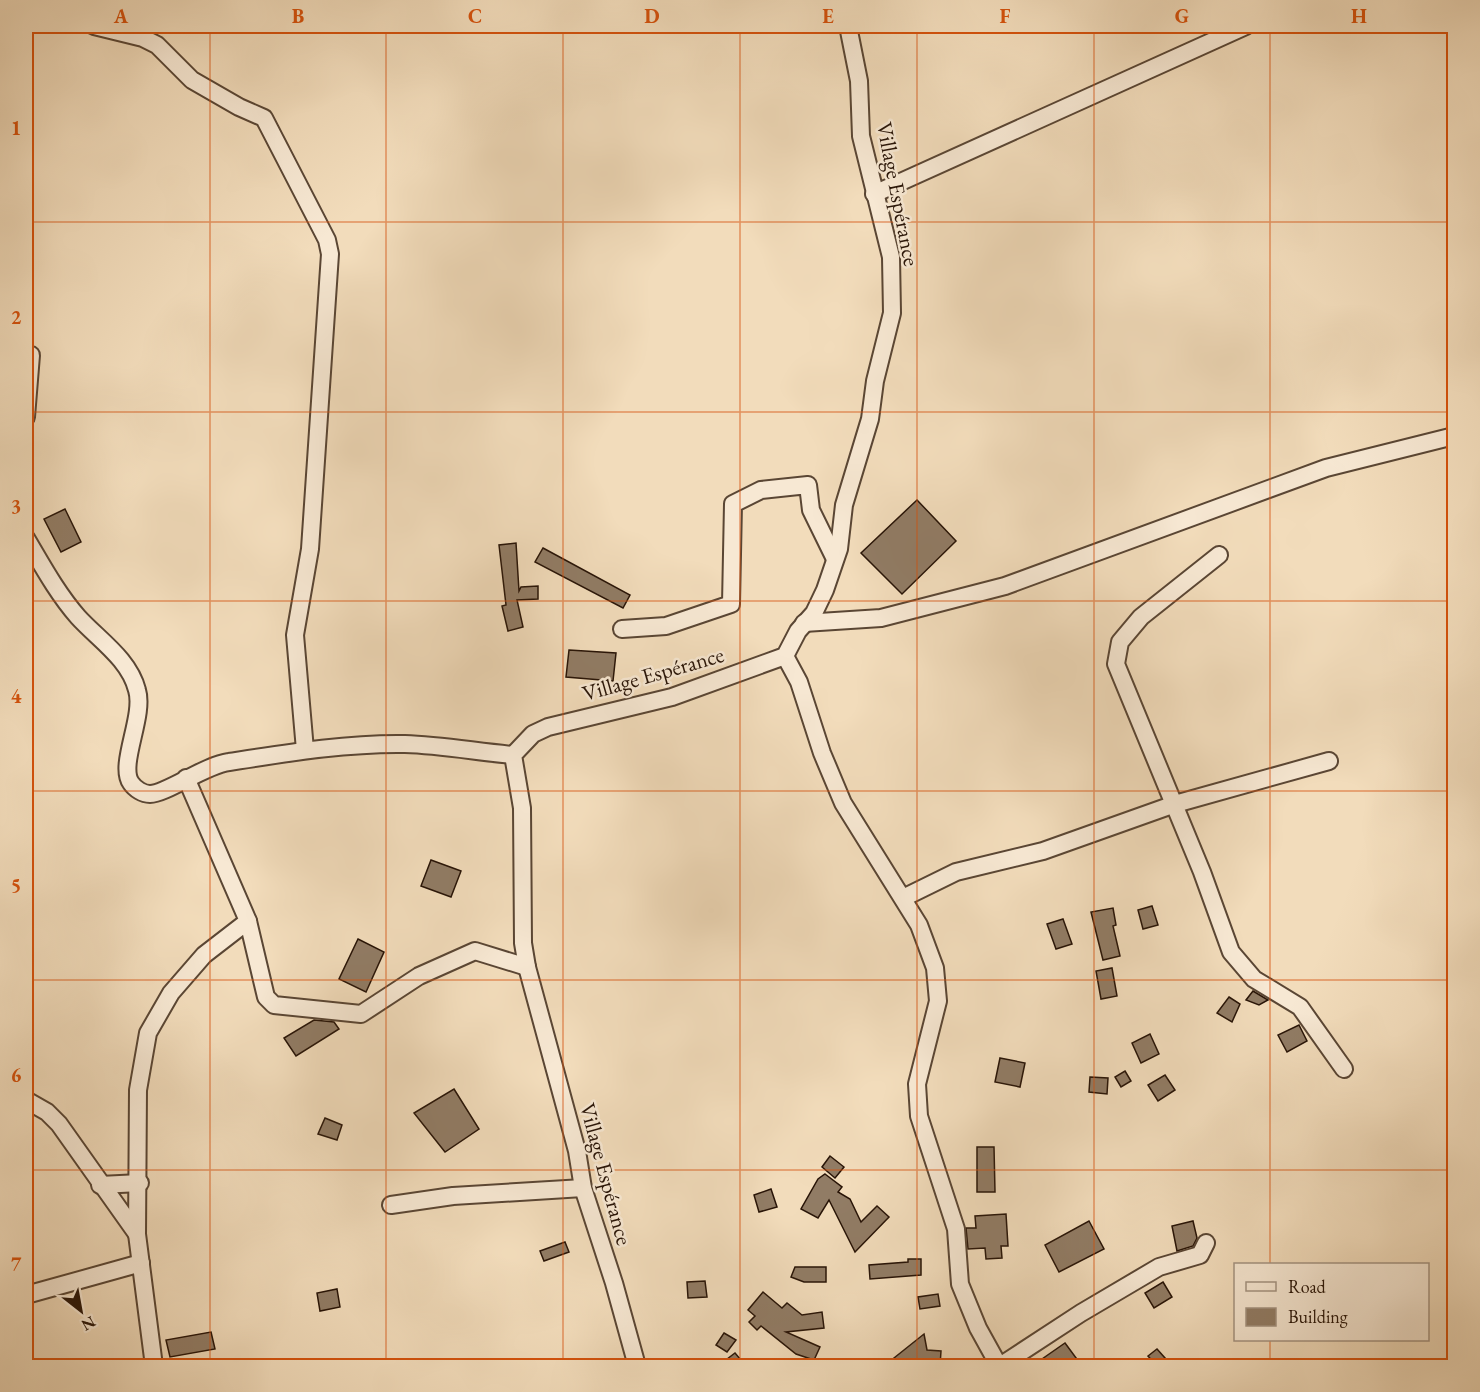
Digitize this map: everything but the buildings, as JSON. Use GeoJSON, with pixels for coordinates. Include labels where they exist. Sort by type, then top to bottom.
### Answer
{"type":"FeatureCollection","features":[{"type":"Feature","properties":{"kind":"street"},"geometry":{"type":"LineString","coordinates":[[94,26],[143,38],[157,45],[192,80],[239,107],[264,118],[327,240],[330,254],[310,540],[295,635],[305,750]]}},
{"type":"Feature","properties":{"kind":"street","name":"Village Espérance"},"geometry":{"type":"LineString","coordinates":[[637,1366],[614,1283],[583,1188],[577,1151],[527,967],[524,943],[522,808],[513,755],[533,734],[548,727],[672,697],[785,656],[804,623],[814,613],[825,590],[836,559],[844,505],[870,419],[875,381],[892,313],[891,257],[861,136],[859,81],[848,26]]}},
{"type":"Feature","properties":{"kind":"street"},"geometry":{"type":"LineString","coordinates":[[874,194],[1246,26]]}},
{"type":"Feature","properties":{"kind":"street"},"geometry":{"type":"LineString","coordinates":[[26,417],[31,355]]}},
{"type":"Feature","properties":{"kind":"street"},"geometry":{"type":"LineString","coordinates":[[804,623],[881,618],[1005,586],[1326,468],[1455,436]]}},
{"type":"Feature","properties":{"kind":"street"},"geometry":{"type":"LineString","coordinates":[[622,629],[666,626],[731,604],[733,504],[761,490],[808,485],[811,510],[836,559]]}},
{"type":"Feature","properties":{"kind":"street"},"geometry":{"type":"LineString","coordinates":[[26,538],[56,589],[79,617],[118,657],[131,675],[138,692],[139,713],[126,772],[130,783],[141,792],[151,795],[225,762],[305,750],[405,744],[513,755]]}},
{"type":"Feature","properties":{"kind":"street"},"geometry":{"type":"LineString","coordinates":[[1219,555],[1141,617],[1120,642],[1116,664],[1175,804],[1230,952],[1254,979],[1300,1007],[1344,1069]]}},
{"type":"Feature","properties":{"kind":"street"},"geometry":{"type":"LineString","coordinates":[[785,656],[799,682],[822,753],[843,803],[919,925],[936,968],[938,1001],[917,1084],[919,1116],[956,1229],[960,1284],[978,1328],[999,1366],[1159,1267],[1200,1256],[1206,1243]]}},
{"type":"Feature","properties":{"kind":"street"},"geometry":{"type":"LineString","coordinates":[[903,898],[956,872],[1043,851],[1175,804],[1329,761]]}},
{"type":"Feature","properties":{"kind":"street"},"geometry":{"type":"LineString","coordinates":[[186,778],[248,921],[266,997],[274,1005],[362,1014],[418,976],[475,951],[527,967]]}},
{"type":"Feature","properties":{"kind":"street"},"geometry":{"type":"LineString","coordinates":[[154,1366],[137,1234],[140,1183],[138,1090],[151,1024],[171,993],[204,955],[248,921]]}},
{"type":"Feature","properties":{"kind":"street"},"geometry":{"type":"LineString","coordinates":[[26,1100],[47,1112],[59,1124],[100,1185],[137,1234]]}},
{"type":"Feature","properties":{"kind":"street"},"geometry":{"type":"LineString","coordinates":[[100,1185],[140,1183]]}},
{"type":"Feature","properties":{"kind":"street"},"geometry":{"type":"LineString","coordinates":[[391,1205],[453,1196],[583,1188]]}},
{"type":"Feature","properties":{"kind":"street"},"geometry":{"type":"LineString","coordinates":[[26,1295],[141,1263]]}}]}
